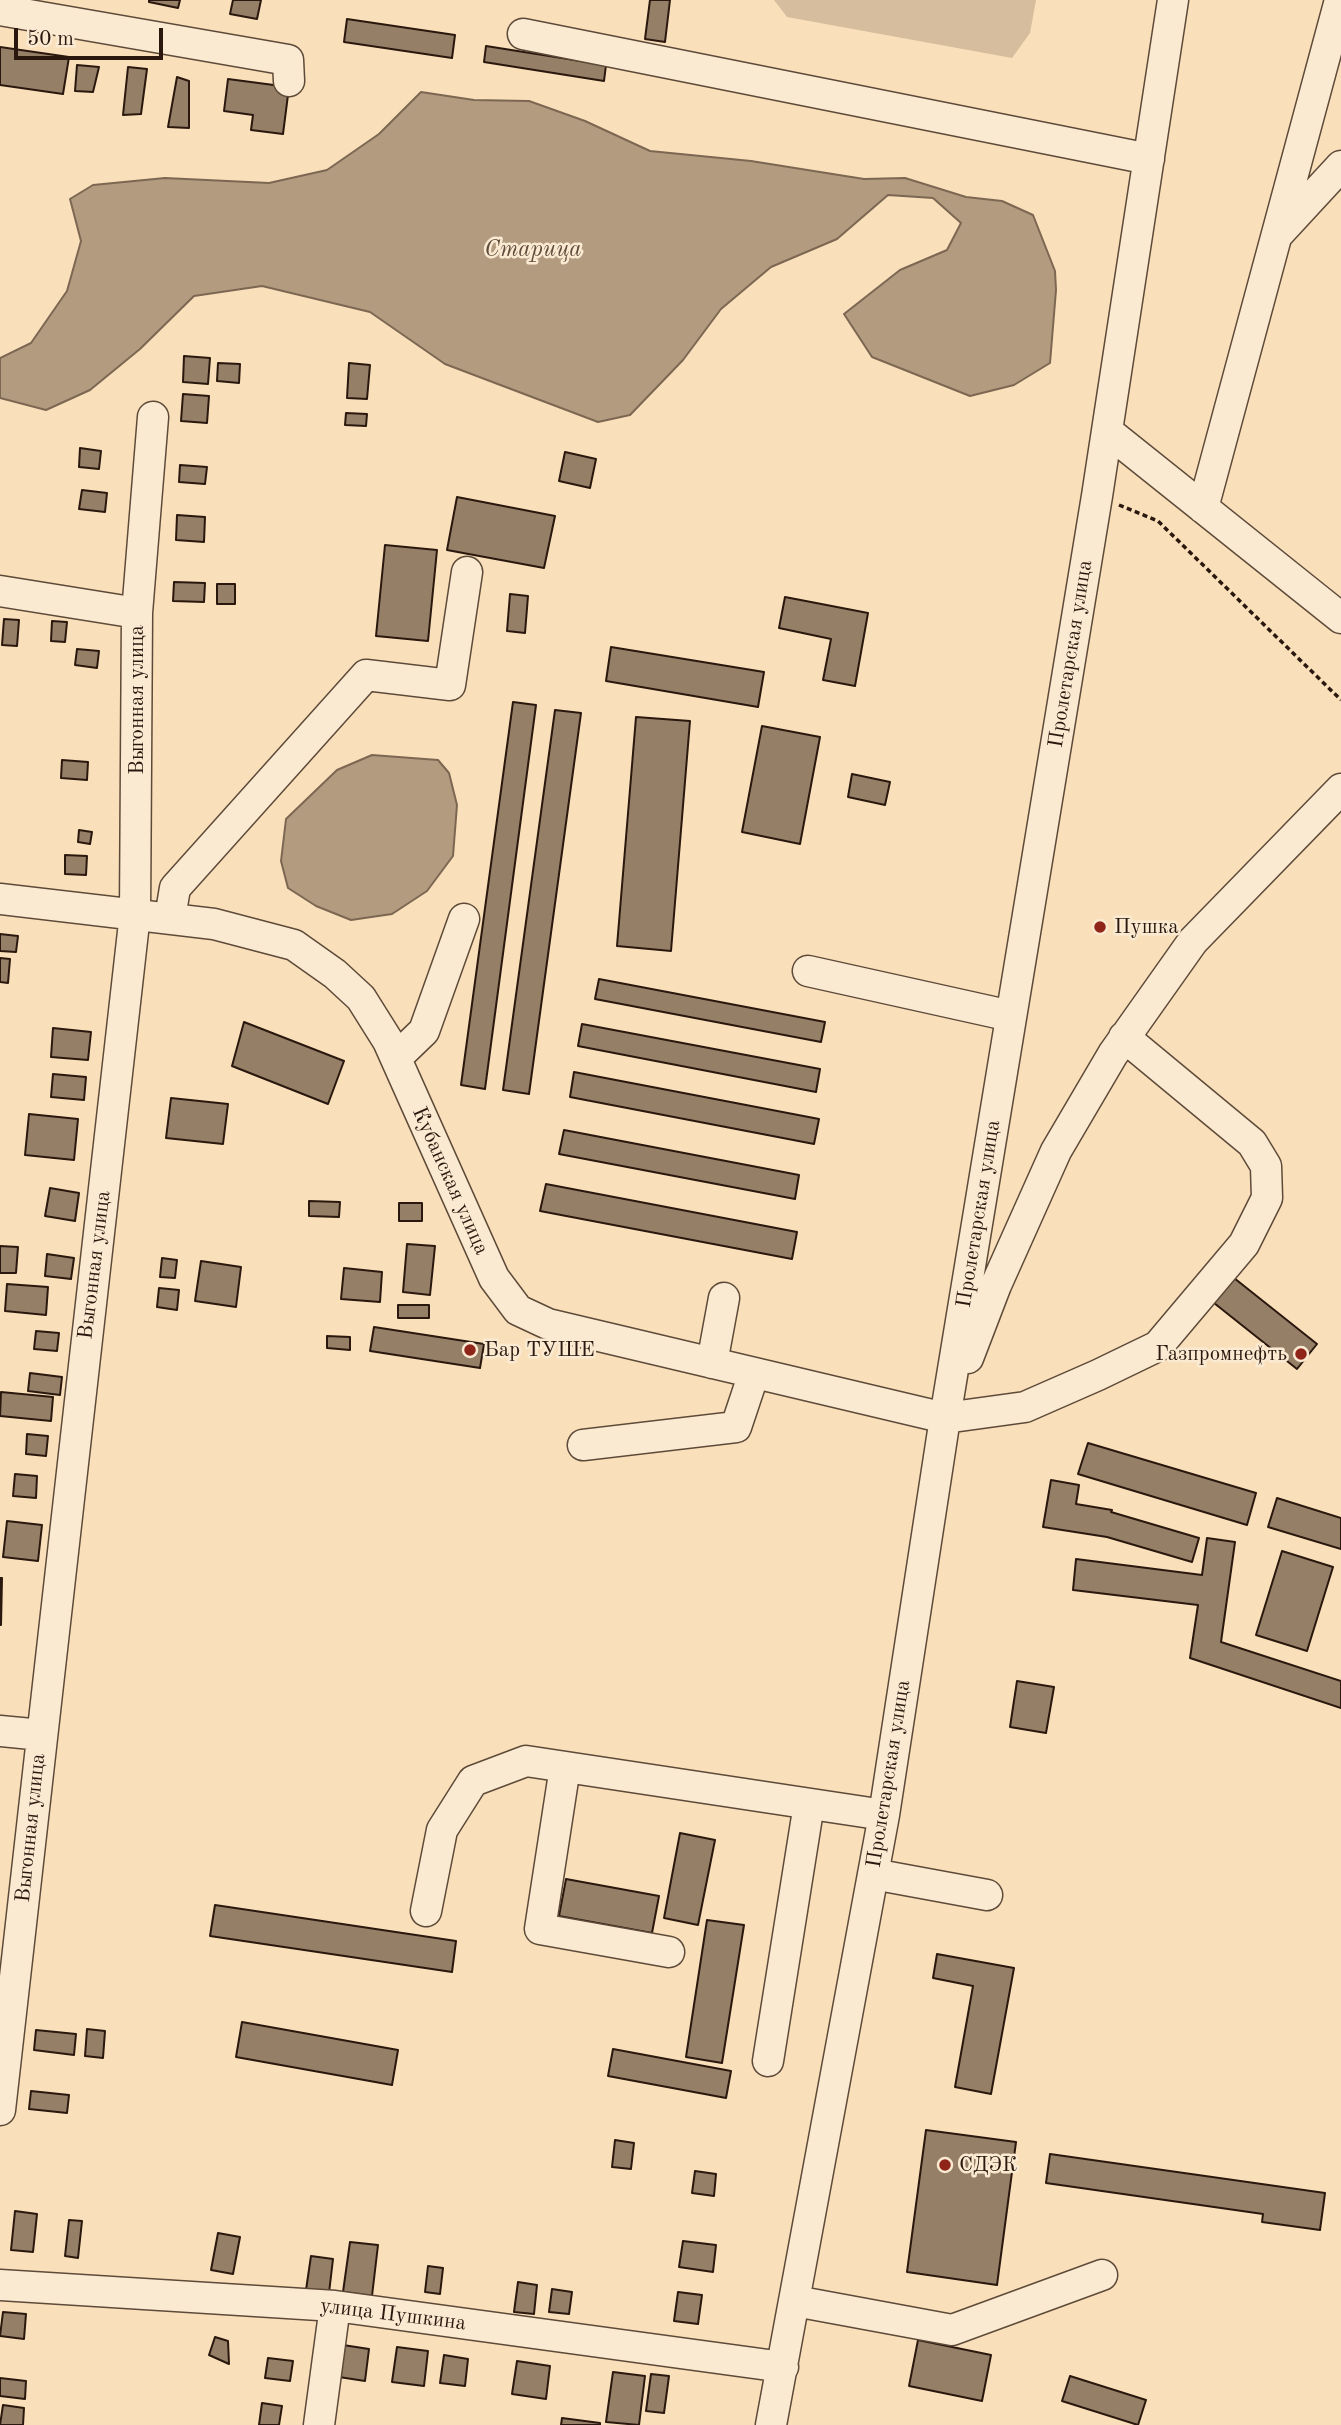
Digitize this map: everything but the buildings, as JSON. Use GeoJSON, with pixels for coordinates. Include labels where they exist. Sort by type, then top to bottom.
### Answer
{"type":"FeatureCollection","features":[{"type":"Feature","properties":{"kind":"street","name":"Пролетарская улица"},"geometry":{"type":"LineString","coordinates":[[771,2425],[884,1815],[945,1418],[1097,496],[1173,0]]}},
{"type":"Feature","properties":{"kind":"street"},"geometry":{"type":"LineString","coordinates":[[1203,508],[1340,0]]}},
{"type":"Feature","properties":{"kind":"street"},"geometry":{"type":"LineString","coordinates":[[0,10],[288,60],[289,81]]}},
{"type":"Feature","properties":{"kind":"street"},"geometry":{"type":"LineString","coordinates":[[523,34],[1149,159]]}},
{"type":"Feature","properties":{"kind":"street"},"geometry":{"type":"LineString","coordinates":[[1276,236],[1341,166]]}},
{"type":"Feature","properties":{"kind":"street","name":"Выгонная улица"},"geometry":{"type":"LineString","coordinates":[[0,2110],[135,914],[137,613],[153,417]]}},
{"type":"Feature","properties":{"kind":"street"},"geometry":{"type":"LineString","coordinates":[[1107,431],[1341,618]]}},
{"type":"Feature","properties":{"kind":"street"},"geometry":{"type":"LineString","coordinates":[[170,918],[175,888],[366,675],[450,685],[467,572]]}},
{"type":"Feature","properties":{"kind":"street"},"geometry":{"type":"LineString","coordinates":[[0,591],[137,613]]}},
{"type":"Feature","properties":{"kind":"street"},"geometry":{"type":"LineString","coordinates":[[1124,1037],[1252,1143],[1266,1166],[1267,1198],[1244,1244],[1158,1346],[1098,1376],[1025,1407],[945,1418],[996,1285],[1056,1151],[1090,1091],[1124,1037],[1193,941],[1341,789]]}},
{"type":"Feature","properties":{"kind":"street","name":"Кубанская улица"},"geometry":{"type":"LineString","coordinates":[[0,899],[214,923],[294,946],[335,974],[361,998],[388,1041],[494,1278],[518,1310],[548,1324],[945,1418]]}},
{"type":"Feature","properties":{"kind":"street"},"geometry":{"type":"LineString","coordinates":[[396,1058],[425,1031],[464,919]]}},
{"type":"Feature","properties":{"kind":"street"},"geometry":{"type":"LineString","coordinates":[[808,971],[1012,1016]]}},
{"type":"Feature","properties":{"kind":"street"},"geometry":{"type":"LineString","coordinates":[[712,1363],[724,1298]]}},
{"type":"Feature","properties":{"kind":"street"},"geometry":{"type":"LineString","coordinates":[[583,1445],[736,1427],[754,1373]]}},
{"type":"Feature","properties":{"kind":"street"},"geometry":{"type":"LineString","coordinates":[[0,1731],[42,1735]]}},
{"type":"Feature","properties":{"kind":"street"},"geometry":{"type":"LineString","coordinates":[[426,1911],[442,1830],[473,1781],[526,1761],[884,1815]]}},
{"type":"Feature","properties":{"kind":"street"},"geometry":{"type":"LineString","coordinates":[[565,1767],[540,1929],[669,1952]]}},
{"type":"Feature","properties":{"kind":"street"},"geometry":{"type":"LineString","coordinates":[[768,2061],[809,1804]]}},
{"type":"Feature","properties":{"kind":"street"},"geometry":{"type":"LineString","coordinates":[[873,1874],[987,1895]]}},
{"type":"Feature","properties":{"kind":"street"},"geometry":{"type":"LineString","coordinates":[[795,2301],[952,2330],[1102,2275]]}},
{"type":"Feature","properties":{"kind":"street","name":"улица Пушкина"},"geometry":{"type":"LineString","coordinates":[[0,2286],[335,2306],[783,2367]]}},
{"type":"Feature","properties":{"kind":"street"},"geometry":{"type":"LineString","coordinates":[[319,2425],[335,2306]]}},
{"type":"Feature","properties":{"kind":"path"},"geometry":{"type":"LineString","coordinates":[[1097,496],[1158,521],[1341,700]]}},
{"type":"Feature","properties":{"kind":"shaded area"},"geometry":{"type":"Polygon","coordinates":[[[774,0],[1036,0],[1030,33],[1012,58],[787,17],[774,0]]]}},
{"type":"Feature","properties":{"kind":"water","name":"Старица"},"geometry":{"type":"Polygon","coordinates":[[[421,92],[474,100],[529,101],[585,121],[650,151],[751,161],[864,179],[905,178],[966,197],[1002,201],[1033,215],[1055,271],[1050,363],[1014,385],[970,396],[872,357],[844,314],[900,270],[947,250],[961,223],[933,198],[888,195],[837,239],[771,267],[721,309],[683,360],[630,415],[598,422],[445,364],[370,312],[262,286],[194,296],[140,349],[90,390],[46,410],[0,398],[0,358],[31,343],[67,291],[81,241],[70,199],[93,185],[165,178],[269,183],[327,170],[379,134],[421,92]]]}},
{"type":"Feature","properties":{"kind":"water"},"geometry":{"type":"Polygon","coordinates":[[[372,755],[438,760],[449,773],[457,805],[453,856],[427,891],[392,914],[351,920],[316,906],[288,888],[281,861],[286,819],[337,770],[372,755]]]}},
{"type":"Feature","properties":{"kind":"place","name":"Пушка"},"geometry":{"type":"Point","coordinates":[1100,927]}},
{"type":"Feature","properties":{"kind":"place","name":"Бар ТУШЕ"},"geometry":{"type":"Point","coordinates":[470,1350]}},
{"type":"Feature","properties":{"kind":"place","name":"Газпромнефть"},"geometry":{"type":"Point","coordinates":[1301,1354]}},
{"type":"Feature","properties":{"kind":"place","name":"СДЭК"},"geometry":{"type":"Point","coordinates":[945,2165]}}]}
